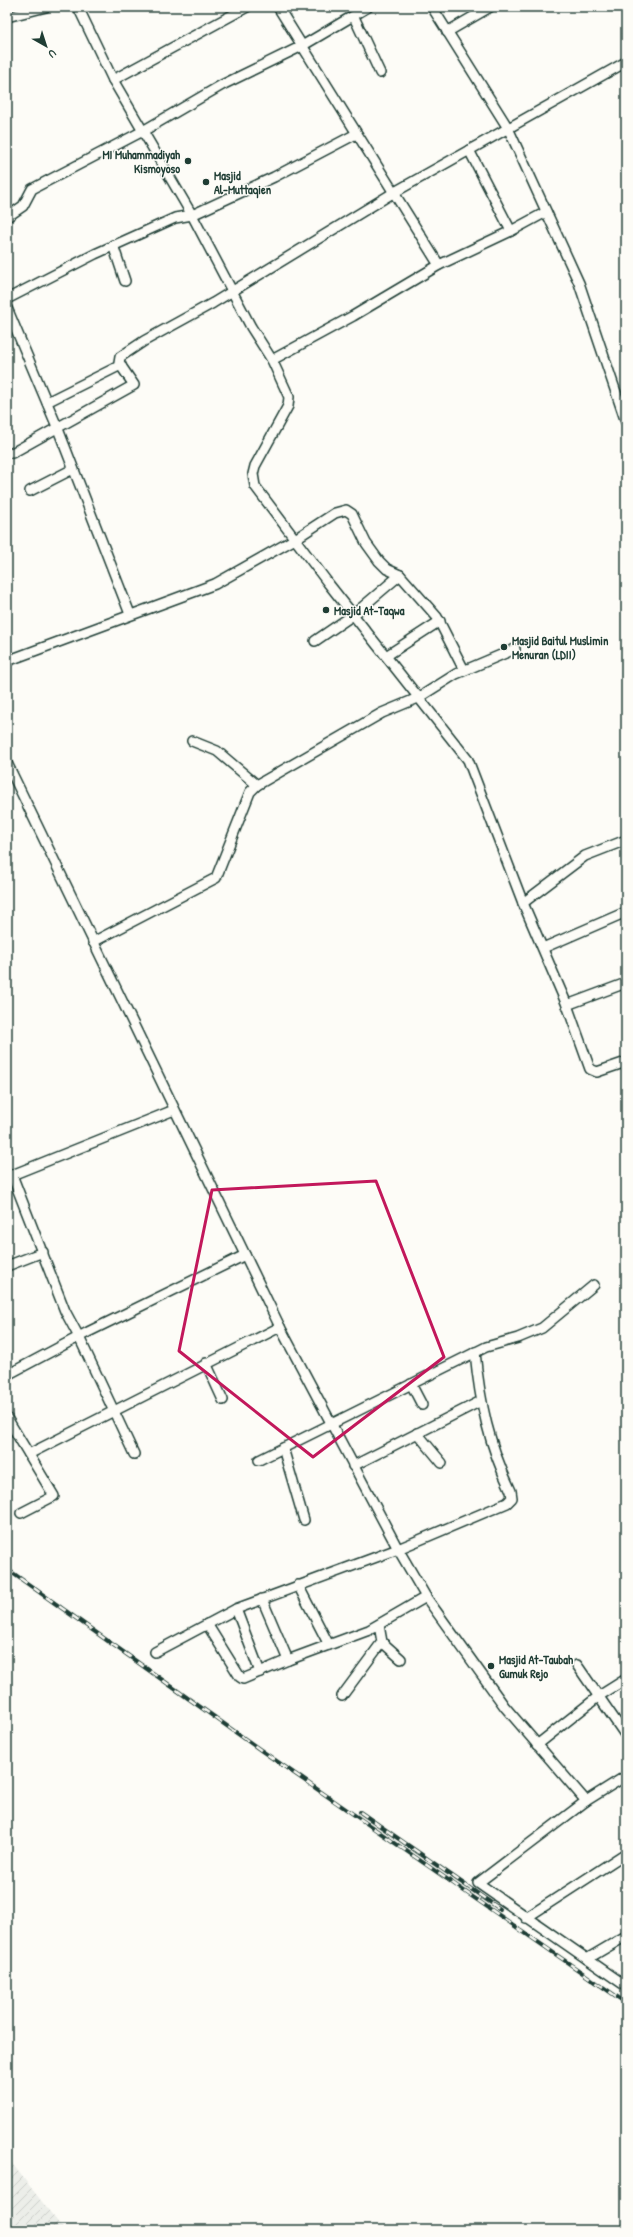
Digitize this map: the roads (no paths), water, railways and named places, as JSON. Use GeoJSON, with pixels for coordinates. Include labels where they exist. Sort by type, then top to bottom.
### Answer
{"type":"FeatureCollection","features":[{"type":"Feature","properties":{"kind":"street"},"geometry":{"type":"LineString","coordinates":[[7,18],[46,7]]}},
{"type":"Feature","properties":{"kind":"street"},"geometry":{"type":"LineString","coordinates":[[78,7],[113,80],[192,215],[232,291],[272,360],[289,402],[255,466],[253,481],[258,490],[353,615],[468,760],[523,903],[567,1005],[590,1069],[597,1072],[626,1062]]}},
{"type":"Feature","properties":{"kind":"street"},"geometry":{"type":"LineString","coordinates":[[113,80],[247,7]]}},
{"type":"Feature","properties":{"kind":"street"},"geometry":{"type":"LineString","coordinates":[[278,7],[438,265]]}},
{"type":"Feature","properties":{"kind":"street"},"geometry":{"type":"LineString","coordinates":[[7,217],[23,206],[32,189],[143,131],[222,85],[302,46],[354,17],[368,7]]}},
{"type":"Feature","properties":{"kind":"street"},"geometry":{"type":"LineString","coordinates":[[432,7],[508,128],[579,283],[626,422]]}},
{"type":"Feature","properties":{"kind":"street"},"geometry":{"type":"LineString","coordinates":[[447,32],[490,7]]}},
{"type":"Feature","properties":{"kind":"street"},"geometry":{"type":"LineString","coordinates":[[354,17],[380,73]]}},
{"type":"Feature","properties":{"kind":"street"},"geometry":{"type":"LineString","coordinates":[[12,453],[58,429],[134,385],[119,360],[123,354],[232,291],[393,193],[626,62]]}},
{"type":"Feature","properties":{"kind":"street"},"geometry":{"type":"LineString","coordinates":[[7,299],[113,245],[175,218],[192,215],[274,177],[356,134]]}},
{"type":"Feature","properties":{"kind":"street"},"geometry":{"type":"LineString","coordinates":[[469,150],[511,231]]}},
{"type":"Feature","properties":{"kind":"street"},"geometry":{"type":"LineString","coordinates":[[272,360],[353,316],[438,265],[511,231],[546,212]]}},
{"type":"Feature","properties":{"kind":"street"},"geometry":{"type":"LineString","coordinates":[[113,245],[125,281]]}},
{"type":"Feature","properties":{"kind":"street"},"geometry":{"type":"LineString","coordinates":[[7,308],[58,429],[130,614]]}},
{"type":"Feature","properties":{"kind":"street"},"geometry":{"type":"LineString","coordinates":[[47,402],[121,365]]}},
{"type":"Feature","properties":{"kind":"street"},"geometry":{"type":"LineString","coordinates":[[30,490],[73,469]]}},
{"type":"Feature","properties":{"kind":"street"},"geometry":{"type":"LineString","coordinates":[[7,661],[214,584],[295,539],[335,512],[346,510],[352,514],[366,543],[378,561],[387,569],[400,575],[440,621],[464,670]]}},
{"type":"Feature","properties":{"kind":"street"},"geometry":{"type":"LineString","coordinates":[[315,641],[353,615],[400,575]]}},
{"type":"Feature","properties":{"kind":"street"},"geometry":{"type":"LineString","coordinates":[[386,656],[440,621]]}},
{"type":"Feature","properties":{"kind":"street"},"geometry":{"type":"LineString","coordinates":[[93,942],[216,878],[250,792],[257,785],[375,717],[418,698],[464,670],[515,649]]}},
{"type":"Feature","properties":{"kind":"street"},"geometry":{"type":"LineString","coordinates":[[192,741],[217,751],[257,785]]}},
{"type":"Feature","properties":{"kind":"street"},"geometry":{"type":"LineString","coordinates":[[7,763],[280,1327],[398,1549],[426,1597],[504,1707],[586,1801]]}},
{"type":"Feature","properties":{"kind":"street"},"geometry":{"type":"LineString","coordinates":[[523,903],[585,856],[626,840]]}},
{"type":"Feature","properties":{"kind":"street"},"geometry":{"type":"LineString","coordinates":[[543,948],[626,912]]}},
{"type":"Feature","properties":{"kind":"street"},"geometry":{"type":"LineString","coordinates":[[567,1005],[626,983]]}},
{"type":"Feature","properties":{"kind":"street"},"geometry":{"type":"LineString","coordinates":[[134,1454],[114,1409],[79,1337],[65,1312],[43,1252],[10,1176],[174,1110]]}},
{"type":"Feature","properties":{"kind":"street"},"geometry":{"type":"LineString","coordinates":[[7,1266],[43,1252]]}},
{"type":"Feature","properties":{"kind":"street"},"geometry":{"type":"LineString","coordinates":[[7,1375],[79,1337],[245,1255]]}},
{"type":"Feature","properties":{"kind":"street"},"geometry":{"type":"LineString","coordinates":[[259,1460],[475,1352],[486,1347],[518,1338],[542,1328],[594,1285]]}},
{"type":"Feature","properties":{"kind":"street"},"geometry":{"type":"LineString","coordinates":[[29,1454],[114,1409],[280,1327]]}},
{"type":"Feature","properties":{"kind":"street"},"geometry":{"type":"LineString","coordinates":[[155,1652],[236,1609],[398,1549],[507,1503],[512,1498],[511,1491],[493,1450],[481,1401],[475,1352]]}},
{"type":"Feature","properties":{"kind":"street"},"geometry":{"type":"LineString","coordinates":[[206,1363],[223,1400]]}},
{"type":"Feature","properties":{"kind":"street"},"geometry":{"type":"LineString","coordinates":[[411,1384],[422,1405]]}},
{"type":"Feature","properties":{"kind":"street"},"geometry":{"type":"LineString","coordinates":[[353,1466],[481,1401]]}},
{"type":"Feature","properties":{"kind":"street"},"geometry":{"type":"LineString","coordinates":[[7,1418],[54,1496],[21,1513]]}},
{"type":"Feature","properties":{"kind":"street"},"geometry":{"type":"LineString","coordinates":[[417,1433],[442,1463]]}},
{"type":"Feature","properties":{"kind":"street"},"geometry":{"type":"LineString","coordinates":[[283,1448],[304,1520]]}},
{"type":"Feature","properties":{"kind":"street"},"geometry":{"type":"LineString","coordinates":[[298,1585],[329,1645]]}},
{"type":"Feature","properties":{"kind":"street"},"geometry":{"type":"LineString","coordinates":[[207,1624],[241,1679],[379,1625],[426,1597]]}},
{"type":"Feature","properties":{"kind":"street"},"geometry":{"type":"LineString","coordinates":[[262,1599],[288,1660]]}},
{"type":"Feature","properties":{"kind":"street"},"geometry":{"type":"LineString","coordinates":[[236,1609],[260,1672]]}},
{"type":"Feature","properties":{"kind":"street"},"geometry":{"type":"LineString","coordinates":[[379,1625],[382,1642],[401,1659]]}},
{"type":"Feature","properties":{"kind":"street"},"geometry":{"type":"LineString","coordinates":[[342,1696],[382,1642]]}},
{"type":"Feature","properties":{"kind":"street"},"geometry":{"type":"LineString","coordinates":[[577,1665],[626,1736]]}},
{"type":"Feature","properties":{"kind":"street"},"geometry":{"type":"LineString","coordinates":[[537,1745],[599,1696],[625,1680]]}},
{"type":"Feature","properties":{"kind":"street"},"geometry":{"type":"LineString","coordinates":[[626,1776],[586,1801],[479,1881],[479,1885],[626,1986]]}},
{"type":"Feature","properties":{"kind":"street"},"geometry":{"type":"LineString","coordinates":[[526,1918],[626,1854]]}},
{"type":"Feature","properties":{"kind":"street"},"geometry":{"type":"LineString","coordinates":[[587,1959],[626,1936]]}},
{"type":"Feature","properties":{"kind":"railway"},"geometry":{"type":"LineString","coordinates":[[7,1569],[262,1751],[626,2003]]}},
{"type":"Feature","properties":{"kind":"railway"},"geometry":{"type":"LineString","coordinates":[[360,1812],[500,1909]]}},
{"type":"Feature","properties":{"kind":"place","name":"MI Muhammadiyah Kismoyoso"},"geometry":{"type":"Point","coordinates":[188,161]}},
{"type":"Feature","properties":{"kind":"place","name":"Masjid Al-Muttaqien"},"geometry":{"type":"Point","coordinates":[206,182]}},
{"type":"Feature","properties":{"kind":"place","name":"Masjid At-Taqwa"},"geometry":{"type":"Point","coordinates":[326,610]}},
{"type":"Feature","properties":{"kind":"place","name":"Masjid Baitul Muslimin Menuran (LDII)"},"geometry":{"type":"Point","coordinates":[504,647]}},
{"type":"Feature","properties":{"kind":"place","name":"Masjid At-Taubah Gumuk Rejo"},"geometry":{"type":"Point","coordinates":[491,1666]}}]}
